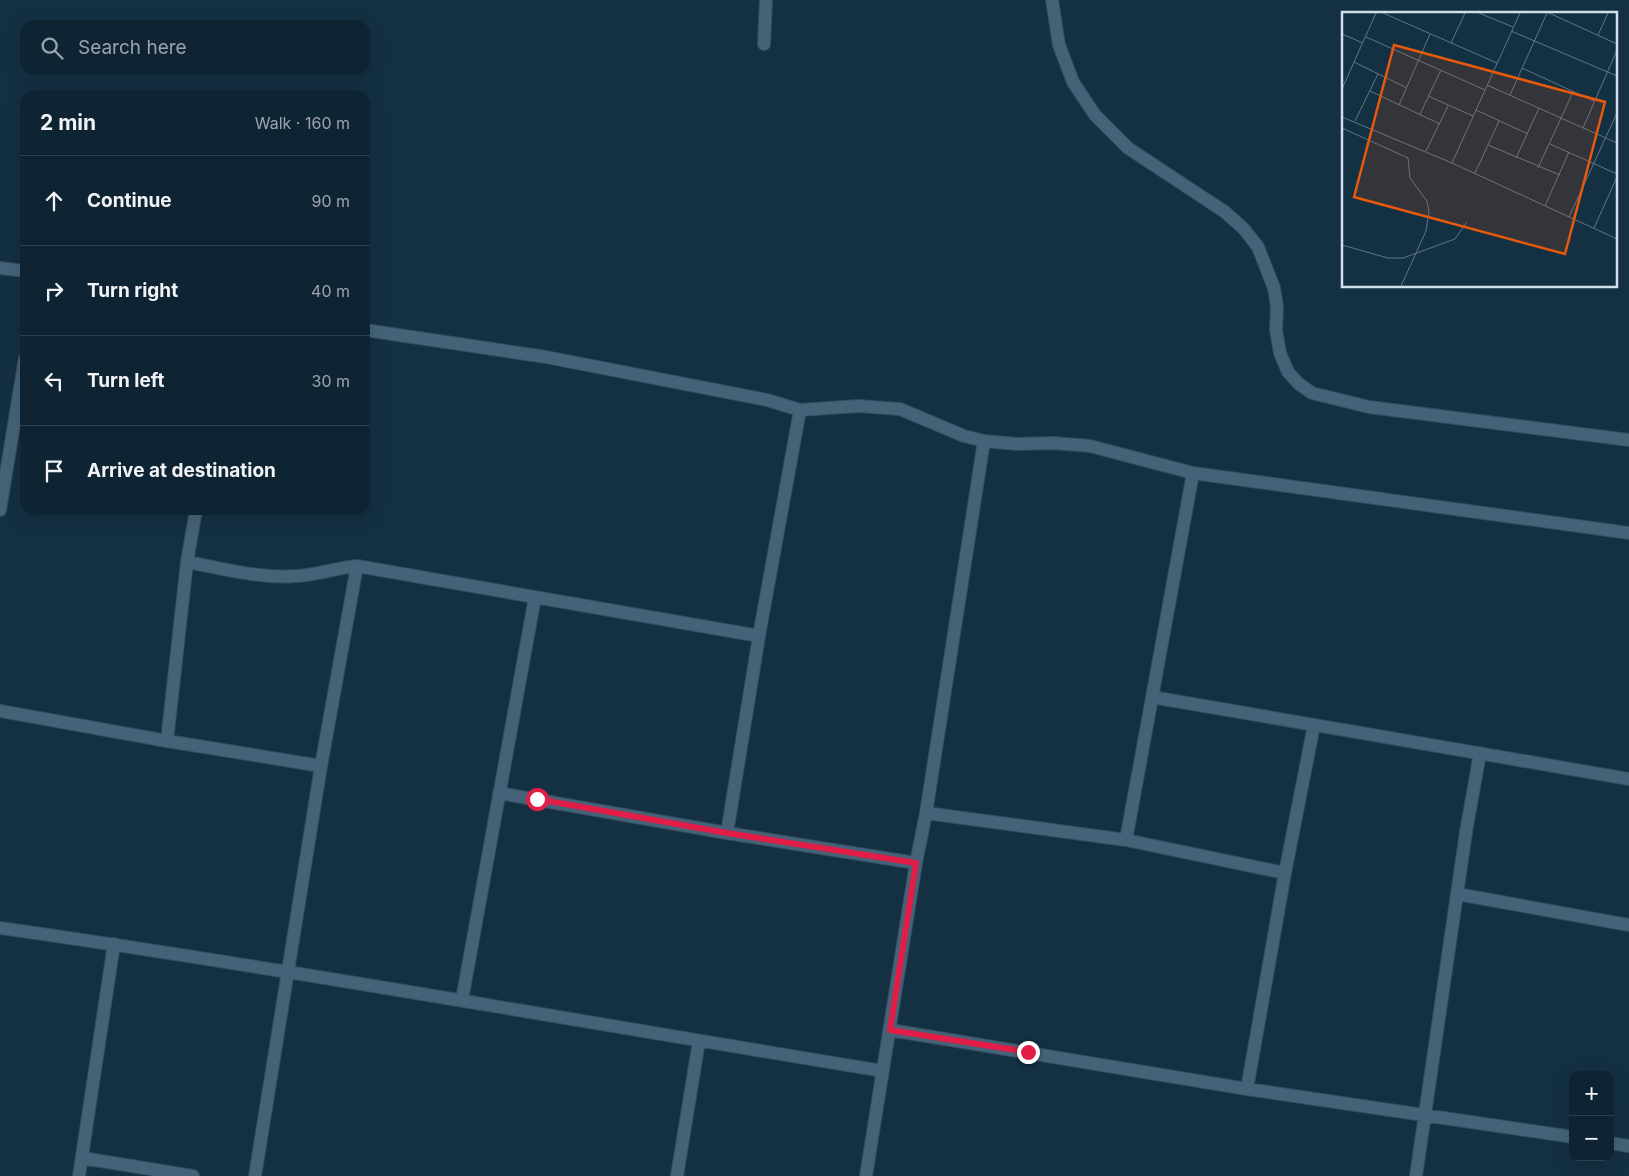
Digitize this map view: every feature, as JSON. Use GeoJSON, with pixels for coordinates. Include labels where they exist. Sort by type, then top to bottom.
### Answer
{"type":"FeatureCollection","features":[{"type":"Feature","properties":{"kind":"street"},"geometry":{"type":"LineString","coordinates":[[764,44],[766,0]]}},
{"type":"Feature","properties":{"kind":"street"},"geometry":{"type":"LineString","coordinates":[[1052,0],[1058,46],[1073,82],[1095,115],[1128,148],[1225,212],[1244,229],[1258,246],[1274,288],[1277,307],[1276,330],[1280,353],[1288,372],[1299,384],[1312,393],[1369,407],[1629,440]]}},
{"type":"Feature","properties":{"kind":"street"},"geometry":{"type":"LineString","coordinates":[[0,268],[20,271]]}},
{"type":"Feature","properties":{"kind":"street"},"geometry":{"type":"LineString","coordinates":[[370,331],[546,357],[766,400],[800,410],[858,406],[900,409],[964,436],[984,441],[1090,446],[1193,473],[1629,533]]}},
{"type":"Feature","properties":{"kind":"street"},"geometry":{"type":"LineString","coordinates":[[0,510],[20,388]]}},
{"type":"Feature","properties":{"kind":"street"},"geometry":{"type":"LineString","coordinates":[[727,833],[759,636],[800,410]]}},
{"type":"Feature","properties":{"kind":"street"},"geometry":{"type":"LineString","coordinates":[[866,1176],[916,863],[926,813],[984,441]]}},
{"type":"Feature","properties":{"kind":"street"},"geometry":{"type":"LineString","coordinates":[[1126,840],[1193,473]]}},
{"type":"Feature","properties":{"kind":"street"},"geometry":{"type":"LineString","coordinates":[[167,741],[187,562],[195,515]]}},
{"type":"Feature","properties":{"kind":"street"},"geometry":{"type":"LineString","coordinates":[[187,562],[254,574],[294,577],[340,567],[357,566],[759,636]]}},
{"type":"Feature","properties":{"kind":"street"},"geometry":{"type":"LineString","coordinates":[[255,1176],[321,766],[357,566]]}},
{"type":"Feature","properties":{"kind":"street"},"geometry":{"type":"LineString","coordinates":[[462,1000],[535,597]]}},
{"type":"Feature","properties":{"kind":"street"},"geometry":{"type":"LineString","coordinates":[[1152,697],[1629,779]]}},
{"type":"Feature","properties":{"kind":"street"},"geometry":{"type":"LineString","coordinates":[[0,711],[321,766]]}},
{"type":"Feature","properties":{"kind":"street"},"geometry":{"type":"LineString","coordinates":[[1247,1089],[1285,872],[1314,725]]}},
{"type":"Feature","properties":{"kind":"street"},"geometry":{"type":"LineString","coordinates":[[1416,1176],[1457,894],[1480,753]]}},
{"type":"Feature","properties":{"kind":"street"},"geometry":{"type":"LineString","coordinates":[[499,792],[727,833],[916,863]]}},
{"type":"Feature","properties":{"kind":"street"},"geometry":{"type":"LineString","coordinates":[[926,813],[1126,840],[1285,872]]}},
{"type":"Feature","properties":{"kind":"street"},"geometry":{"type":"LineString","coordinates":[[1457,894],[1629,925]]}},
{"type":"Feature","properties":{"kind":"street"},"geometry":{"type":"LineString","coordinates":[[0,928],[114,944],[462,1000],[882,1071]]}},
{"type":"Feature","properties":{"kind":"street"},"geometry":{"type":"LineString","coordinates":[[79,1176],[114,944]]}},
{"type":"Feature","properties":{"kind":"street"},"geometry":{"type":"LineString","coordinates":[[890,1030],[1247,1089],[1425,1114],[1569,1137]]}},
{"type":"Feature","properties":{"kind":"street"},"geometry":{"type":"LineString","coordinates":[[677,1176],[699,1041]]}},
{"type":"Feature","properties":{"kind":"street"},"geometry":{"type":"LineString","coordinates":[[1614,1144],[1629,1146]]}},
{"type":"Feature","properties":{"kind":"street"},"geometry":{"type":"LineString","coordinates":[[82,1158],[193,1176]]}},
{"type":"Feature","properties":{"kind":"route"},"geometry":{"type":"LineString","coordinates":[[537,799],[727,833],[916,863],[890,1030],[1028,1052]]}}]}
